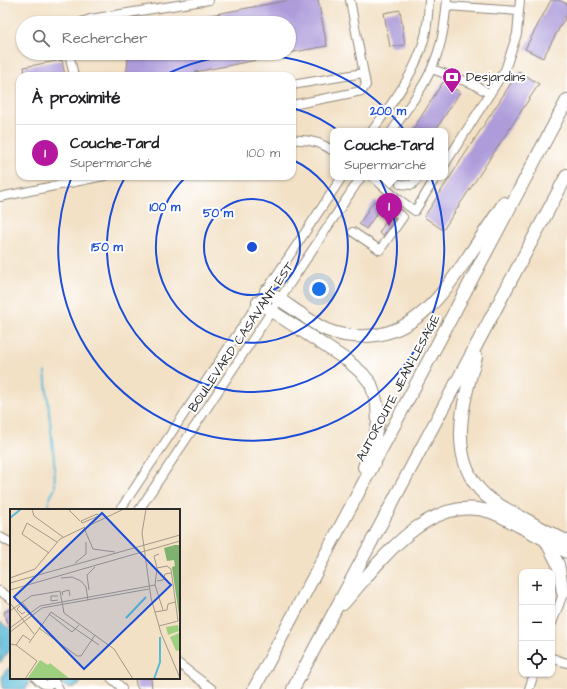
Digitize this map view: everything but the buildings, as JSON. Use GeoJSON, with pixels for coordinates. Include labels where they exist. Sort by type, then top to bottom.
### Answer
{"type":"FeatureCollection","features":[{"type":"Feature","properties":{"kind":"highway","name":"AUTOROUTE JEAN-LESAGE"},"geometry":{"type":"LineString","coordinates":[[254,689],[567,100]]}},
{"type":"Feature","properties":{"kind":"highway"},"geometry":{"type":"LineString","coordinates":[[266,291],[320,327],[344,335],[379,335],[398,329],[410,323],[431,306],[446,288],[540,150]]}},
{"type":"Feature","properties":{"kind":"highway"},"geometry":{"type":"LineString","coordinates":[[292,689],[567,175]]}},
{"type":"Feature","properties":{"kind":"highway"},"geometry":{"type":"LineString","coordinates":[[258,302],[354,365],[367,379],[374,390],[378,410],[377,429],[350,507]]}},
{"type":"Feature","properties":{"kind":"highway"},"geometry":{"type":"LineString","coordinates":[[483,333],[467,387],[462,415],[461,442],[466,466],[477,487],[494,502],[567,541]]}},
{"type":"Feature","properties":{"kind":"highway"},"geometry":{"type":"LineString","coordinates":[[330,620],[392,550],[417,528],[442,513],[457,509],[489,512],[503,517],[567,552]]}},
{"type":"Feature","properties":{"kind":"highway"},"geometry":{"type":"LineString","coordinates":[[546,541],[558,564],[565,588]]}},
{"type":"Feature","properties":{"kind":"street"},"geometry":{"type":"LineString","coordinates":[[109,16],[209,0]]}},
{"type":"Feature","properties":{"kind":"street"},"geometry":{"type":"LineString","coordinates":[[296,104],[362,91],[366,85],[350,0]]}},
{"type":"Feature","properties":{"kind":"street"},"geometry":{"type":"LineString","coordinates":[[374,128],[407,79],[418,58],[426,34],[429,0]]}},
{"type":"Feature","properties":{"kind":"street"},"geometry":{"type":"LineString","coordinates":[[448,159],[505,70],[517,34],[520,0]]}},
{"type":"Feature","properties":{"kind":"street"},"geometry":{"type":"LineString","coordinates":[[394,128],[432,69],[441,42],[447,3],[519,11]]}},
{"type":"Feature","properties":{"kind":"street"},"geometry":{"type":"LineString","coordinates":[[71,60],[73,72]]}},
{"type":"Feature","properties":{"kind":"street"},"geometry":{"type":"LineString","coordinates":[[432,69],[473,84],[490,94]]}},
{"type":"Feature","properties":{"kind":"street"},"geometry":{"type":"LineString","coordinates":[[296,84],[364,73]]}},
{"type":"Feature","properties":{"kind":"street"},"geometry":{"type":"LineString","coordinates":[[296,140],[312,141],[330,149]]}},
{"type":"Feature","properties":{"kind":"street"},"geometry":{"type":"LineString","coordinates":[[0,197],[83,180]]}},
{"type":"Feature","properties":{"kind":"street","name":"BOULEVARD CASAVANT EST"},"geometry":{"type":"LineString","coordinates":[[121,509],[340,180]]}},
{"type":"Feature","properties":{"kind":"street","name":"BOULEVARD CASAVANT EST"},"geometry":{"type":"LineString","coordinates":[[141,509],[359,180]]}},
{"type":"Feature","properties":{"kind":"street"},"geometry":{"type":"LineString","coordinates":[[376,180],[392,195],[415,211],[434,180]]}},
{"type":"Feature","properties":{"kind":"street"},"geometry":{"type":"LineString","coordinates":[[400,184],[412,185],[416,180]]}},
{"type":"Feature","properties":{"kind":"street"},"geometry":{"type":"LineString","coordinates":[[353,232],[380,250],[402,217],[386,206]]}},
{"type":"Feature","properties":{"kind":"street"},"geometry":{"type":"LineString","coordinates":[[0,537],[10,542]]}},
{"type":"Feature","properties":{"kind":"street"},"geometry":{"type":"LineString","coordinates":[[555,616],[565,588]]}},
{"type":"Feature","properties":{"kind":"street"},"geometry":{"type":"LineString","coordinates":[[0,591],[10,599]]}},
{"type":"Feature","properties":{"kind":"street"},"geometry":{"type":"LineString","coordinates":[[555,659],[567,663]]}},
{"type":"Feature","properties":{"kind":"street"},"geometry":{"type":"LineString","coordinates":[[180,665],[212,689]]}},
{"type":"Feature","properties":{"kind":"street"},"geometry":{"type":"LineString","coordinates":[[529,689],[533,677]]}},
{"type":"Feature","properties":{"kind":"street"},"geometry":{"type":"LineString","coordinates":[[37,679],[45,685],[50,686],[55,684]]}},
{"type":"Feature","properties":{"kind":"street"},"geometry":{"type":"LineString","coordinates":[[112,679],[122,689]]}},
{"type":"Feature","properties":{"kind":"water"},"geometry":{"type":"Polygon","coordinates":[[[0,622],[10,629],[10,650],[0,663],[0,622]]]}},
{"type":"Feature","properties":{"kind":"water"},"geometry":{"type":"Polygon","coordinates":[[[10,668],[10,679],[29,679],[26,689],[4,689],[2,679],[4,673],[10,668]]]}},
{"type":"Feature","properties":{"kind":"water"},"geometry":{"type":"Polygon","coordinates":[[[58,679],[83,679],[78,686],[71,687],[63,685],[58,679]]]}},
{"type":"Feature","properties":{"kind":"waterway"},"geometry":{"type":"LineString","coordinates":[[45,372],[54,459],[55,488],[49,500],[48,509]]}},
{"type":"Feature","properties":{"kind":"place","name":"Desjardins"},"geometry":{"type":"Point","coordinates":[452,94]}},
{"type":"Feature","properties":{"kind":"place","name":"Couche-Tard"},"geometry":{"type":"Point","coordinates":[389,226]}}]}
